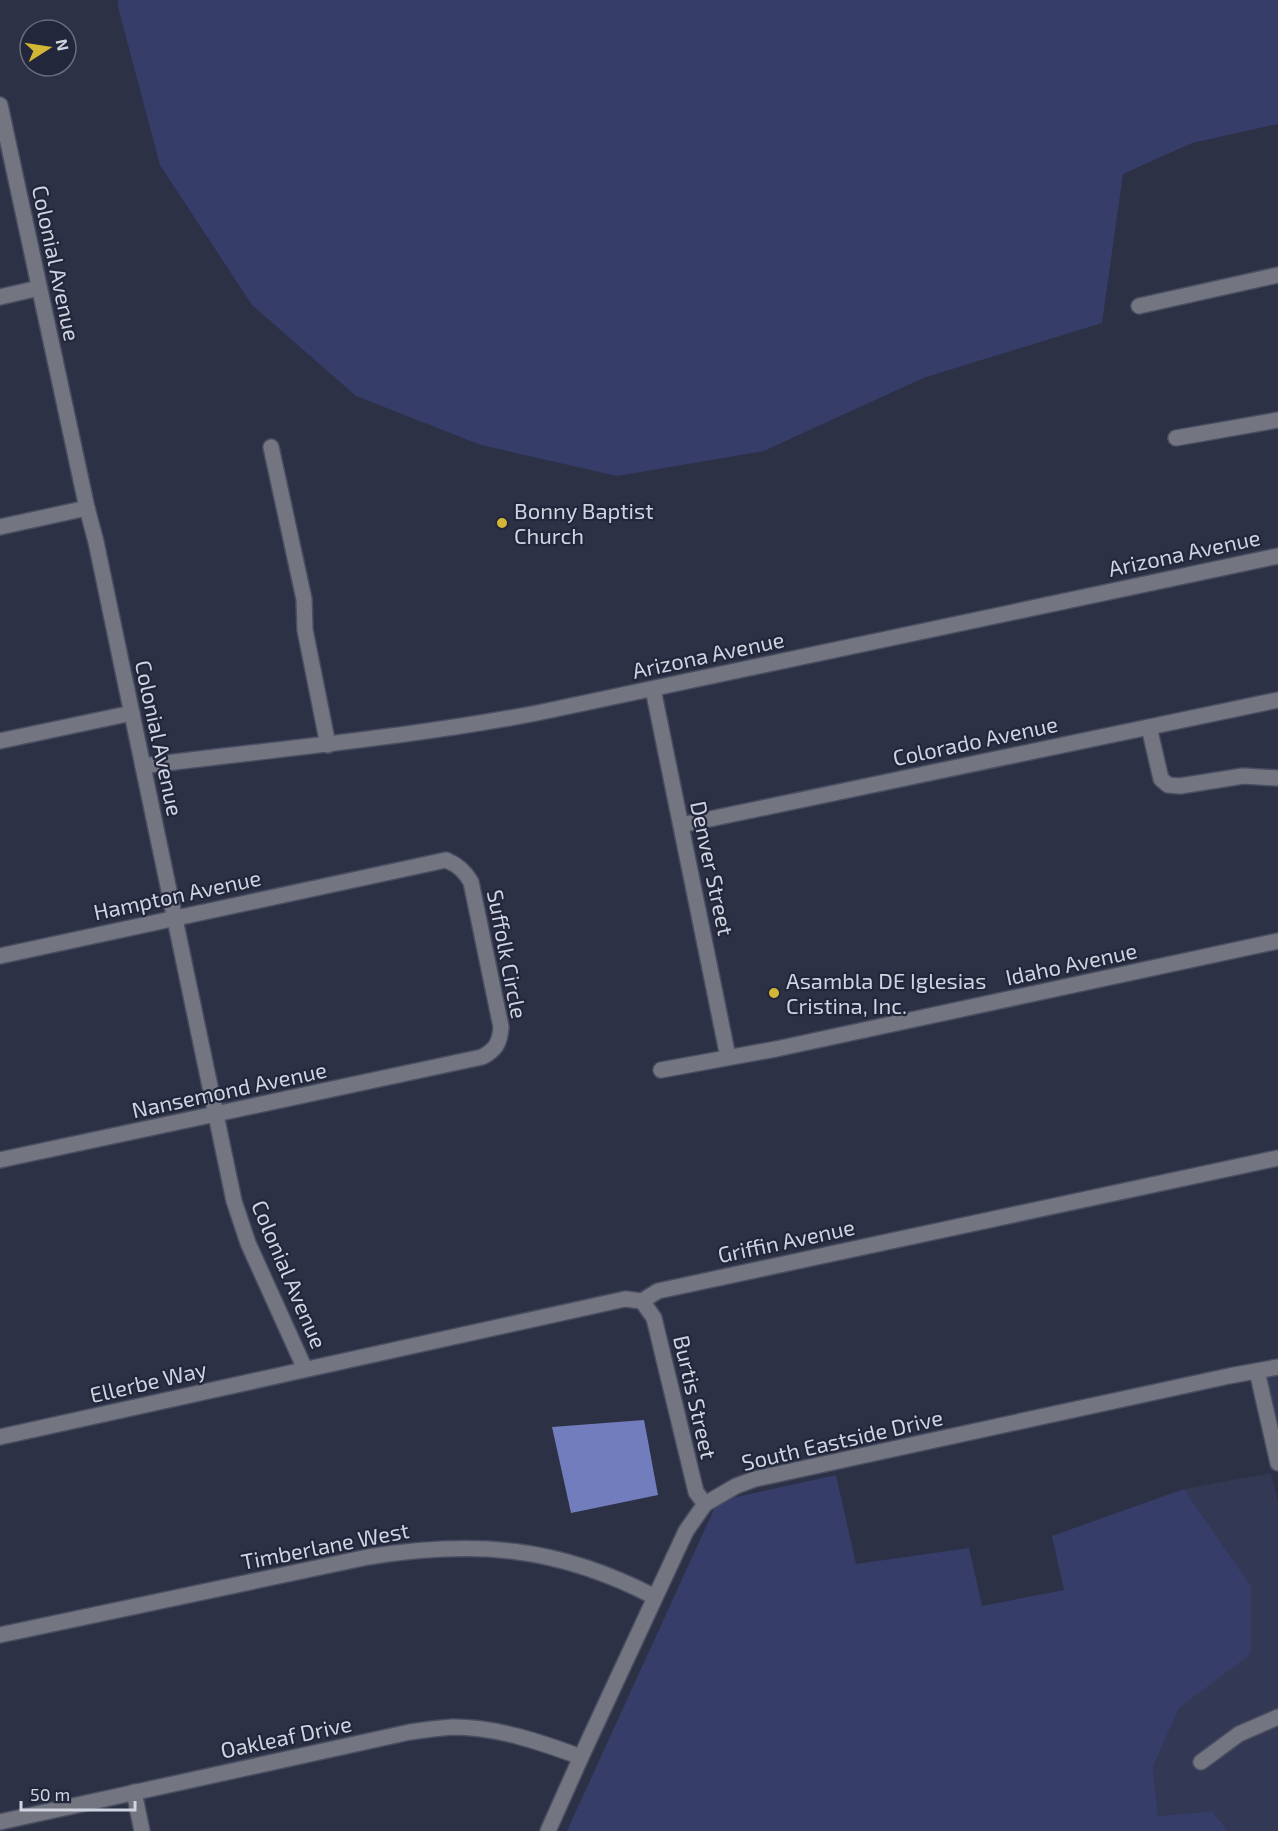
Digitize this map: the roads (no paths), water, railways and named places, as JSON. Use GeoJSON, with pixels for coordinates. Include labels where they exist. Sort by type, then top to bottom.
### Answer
{"type":"FeatureCollection","features":[{"type":"Feature","properties":{"kind":"street","name":"Colonial Avenue"},"geometry":{"type":"LineString","coordinates":[[0,105],[96,542],[217,1126],[239,1220],[305,1369]]}},
{"type":"Feature","properties":{"kind":"street"},"geometry":{"type":"LineString","coordinates":[[1139,306],[1278,275]]}},
{"type":"Feature","properties":{"kind":"street"},"geometry":{"type":"LineString","coordinates":[[0,297],[39,288]]}},
{"type":"Feature","properties":{"kind":"street"},"geometry":{"type":"LineString","coordinates":[[1176,438],[1278,420]]}},
{"type":"Feature","properties":{"kind":"street"},"geometry":{"type":"LineString","coordinates":[[271,447],[304,599],[305,630],[328,745]]}},
{"type":"Feature","properties":{"kind":"street"},"geometry":{"type":"LineString","coordinates":[[0,527],[87,508]]}},
{"type":"Feature","properties":{"kind":"street","name":"Arizona Avenue"},"geometry":{"type":"LineString","coordinates":[[143,766],[328,745],[472,725],[653,689],[1278,556]]}},
{"type":"Feature","properties":{"kind":"street","name":"Denver Street"},"geometry":{"type":"LineString","coordinates":[[653,689],[728,1057]]}},
{"type":"Feature","properties":{"kind":"street","name":"Colorado Avenue"},"geometry":{"type":"LineString","coordinates":[[681,825],[1278,700]]}},
{"type":"Feature","properties":{"kind":"street"},"geometry":{"type":"LineString","coordinates":[[0,741],[132,713]]}},
{"type":"Feature","properties":{"kind":"street"},"geometry":{"type":"LineString","coordinates":[[1149,727],[1161,779],[1168,785],[1180,786],[1243,776],[1278,778]]}},
{"type":"Feature","properties":{"kind":"street","name":"Suffolk Circle"},"geometry":{"type":"LineString","coordinates":[[364,876],[446,860],[466,872],[471,882],[501,1027],[500,1041],[492,1051],[482,1057],[468,1060]]}},
{"type":"Feature","properties":{"kind":"street","name":"Hampton Avenue"},"geometry":{"type":"LineString","coordinates":[[0,956],[364,876]]}},
{"type":"Feature","properties":{"kind":"street","name":"Idaho Avenue"},"geometry":{"type":"LineString","coordinates":[[661,1070],[776,1049],[1278,941]]}},
{"type":"Feature","properties":{"kind":"street","name":"Nansemond Avenue"},"geometry":{"type":"LineString","coordinates":[[0,1160],[468,1060]]}},
{"type":"Feature","properties":{"kind":"street","name":"Griffin Avenue"},"geometry":{"type":"LineString","coordinates":[[305,1369],[625,1299],[642,1301],[657,1291],[1278,1158]]}},
{"type":"Feature","properties":{"kind":"street","name":"Burtis Street"},"geometry":{"type":"LineString","coordinates":[[642,1301],[654,1318],[696,1492],[705,1504]]}},
{"type":"Feature","properties":{"kind":"street","name":"South Eastside Drive"},"geometry":{"type":"LineString","coordinates":[[548,1831],[686,1531],[705,1504],[736,1486],[755,1479],[1278,1366]]}},
{"type":"Feature","properties":{"kind":"street","name":"Ellerbe Way"},"geometry":{"type":"LineString","coordinates":[[0,1437],[305,1369]]}},
{"type":"Feature","properties":{"kind":"street"},"geometry":{"type":"LineString","coordinates":[[1257,1371],[1278,1463]]}},
{"type":"Feature","properties":{"kind":"street","name":"Timberlane West"},"geometry":{"type":"LineString","coordinates":[[0,1635],[356,1559],[409,1550],[493,1548],[538,1555],[577,1563],[625,1581],[655,1597]]}},
{"type":"Feature","properties":{"kind":"street"},"geometry":{"type":"LineString","coordinates":[[1201,1762],[1239,1734],[1278,1717]]}},
{"type":"Feature","properties":{"kind":"street","name":"Oakleaf Drive"},"geometry":{"type":"LineString","coordinates":[[0,1821],[410,1732],[453,1727],[491,1730],[538,1741],[581,1756]]}},
{"type":"Feature","properties":{"kind":"street"},"geometry":{"type":"LineString","coordinates":[[134,1792],[142,1831]]}},
{"type":"Feature","properties":{"kind":"place","name":"Bonny Baptist Church"},"geometry":{"type":"Point","coordinates":[502,523]}},
{"type":"Feature","properties":{"kind":"place","name":"Asambla DE Iglesias Cristina, Inc."},"geometry":{"type":"Point","coordinates":[774,993]}}]}
